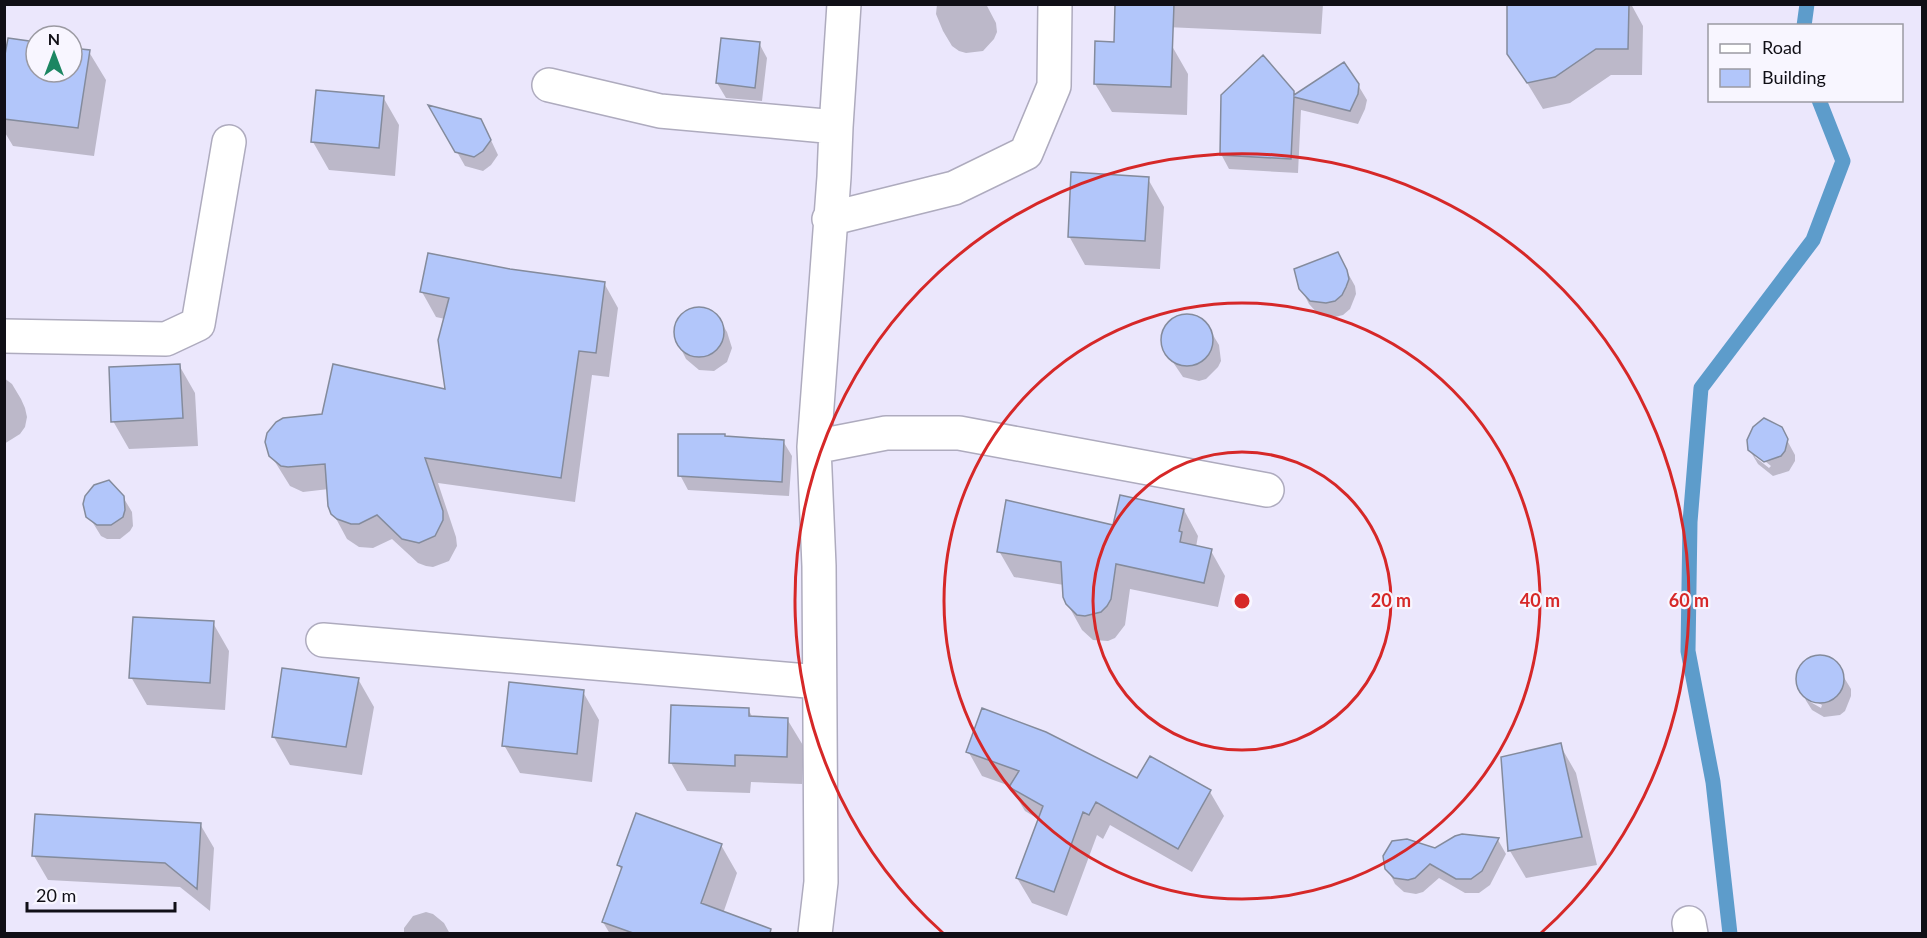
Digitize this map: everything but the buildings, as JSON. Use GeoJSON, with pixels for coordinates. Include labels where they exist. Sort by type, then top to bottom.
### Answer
{"type":"FeatureCollection","features":[{"type":"Feature","properties":{"kind":"street"},"geometry":{"type":"LineString","coordinates":[[815,933],[821,882],[819,566],[814,447],[844,4]]}},
{"type":"Feature","properties":{"kind":"street"},"geometry":{"type":"LineString","coordinates":[[829,219],[954,188],[1026,153],[1054,86],[1055,4]]}},
{"type":"Feature","properties":{"kind":"street"},"geometry":{"type":"LineString","coordinates":[[549,85],[660,111],[836,127]]}},
{"type":"Feature","properties":{"kind":"street"},"geometry":{"type":"LineString","coordinates":[[4,336],[166,339],[198,324],[229,142]]}},
{"type":"Feature","properties":{"kind":"street"},"geometry":{"type":"LineString","coordinates":[[814,447],[886,433],[959,433],[1267,490]]}},
{"type":"Feature","properties":{"kind":"street"},"geometry":{"type":"LineString","coordinates":[[323,640],[819,682]]}},
{"type":"Feature","properties":{"kind":"waterway"},"geometry":{"type":"LineString","coordinates":[[1804,24],[1807,4]]}},
{"type":"Feature","properties":{"kind":"waterway"},"geometry":{"type":"LineString","coordinates":[[1730,934],[1713,782],[1688,651],[1690,522],[1701,388],[1813,240],[1843,161],[1820,102]]}}]}
